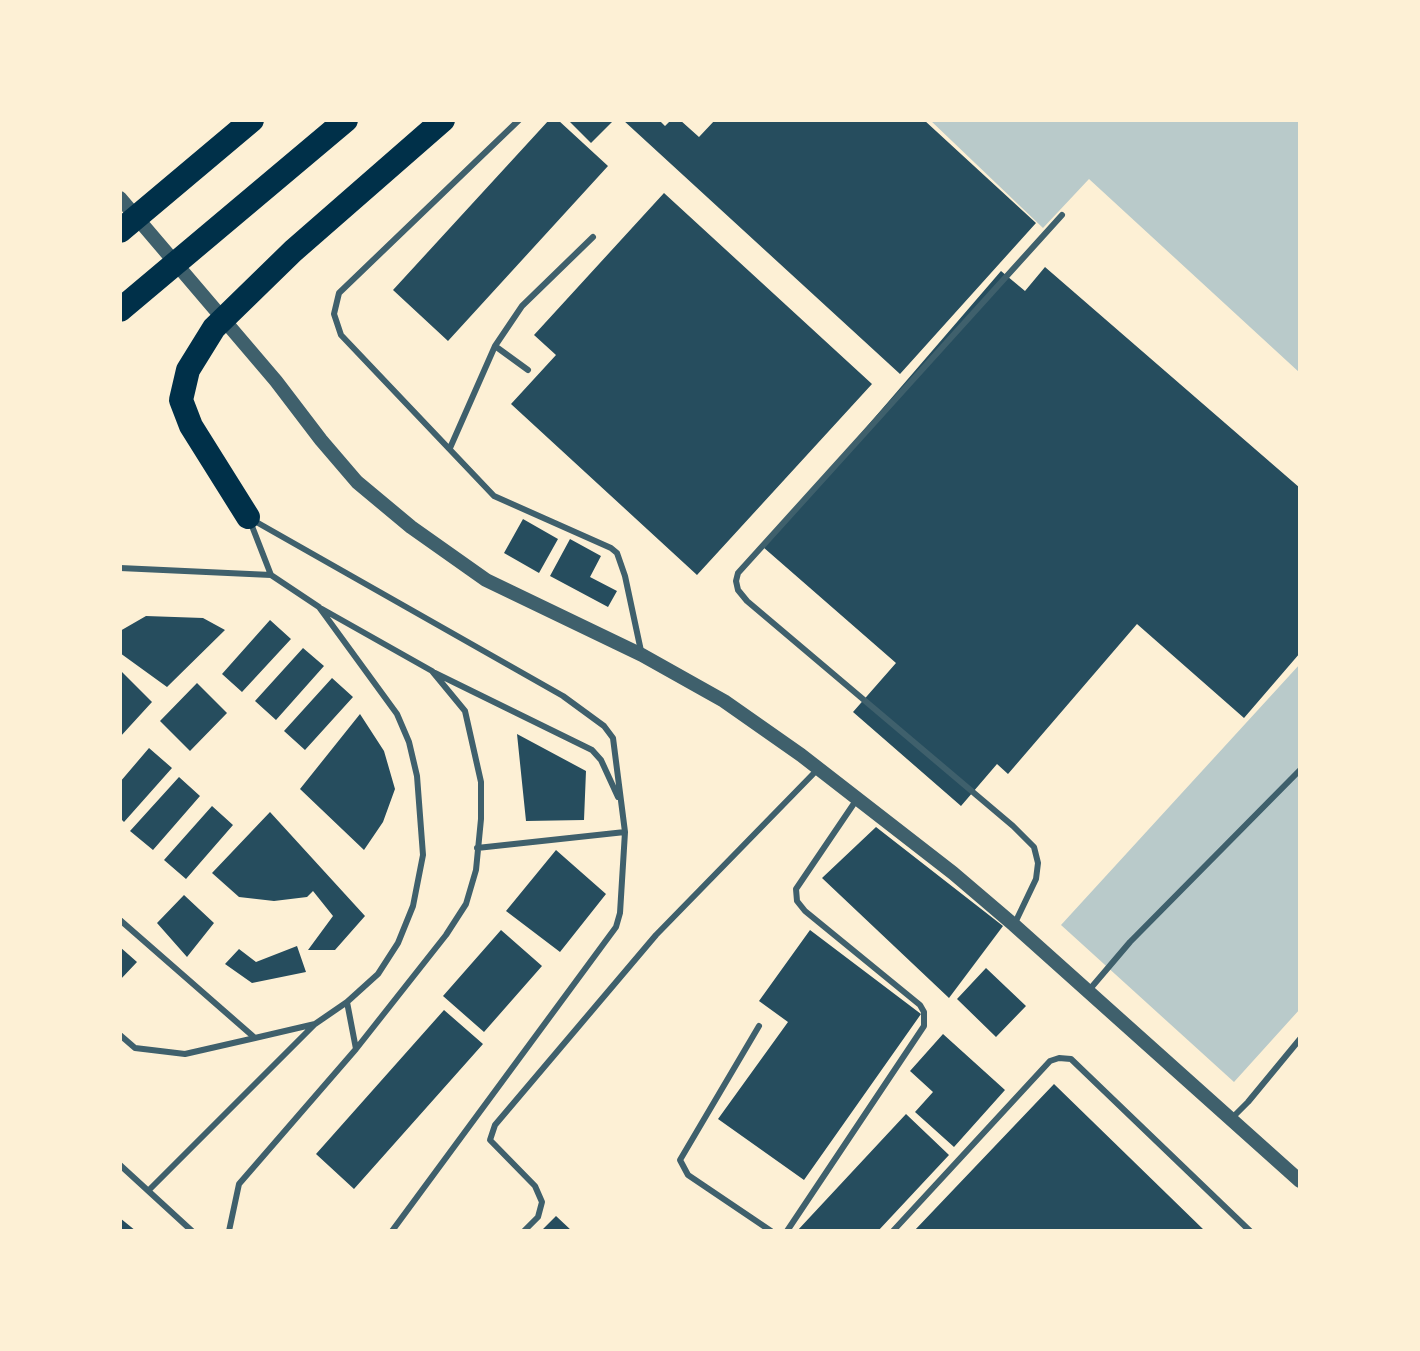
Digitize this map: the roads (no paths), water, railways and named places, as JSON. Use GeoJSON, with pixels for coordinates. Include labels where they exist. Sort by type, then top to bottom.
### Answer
{"type":"FeatureCollection","features":[{"type":"Feature","properties":{"kind":"highway"},"geometry":{"type":"LineString","coordinates":[[120,231],[252,120]]}},
{"type":"Feature","properties":{"kind":"highway"},"geometry":{"type":"LineString","coordinates":[[120,310],[346,120]]}},
{"type":"Feature","properties":{"kind":"highway"},"geometry":{"type":"LineString","coordinates":[[248,517],[191,426],[181,400],[188,370],[214,328],[293,251],[443,120]]}},
{"type":"Feature","properties":{"kind":"street"},"geometry":{"type":"LineString","coordinates":[[120,198],[276,381],[357,482],[411,527],[486,580],[642,655],[724,701],[818,769],[1014,925],[1300,1181]]}},
{"type":"Feature","properties":{"kind":"lane"},"geometry":{"type":"LineString","coordinates":[[519,120],[339,293],[334,314],[341,335],[494,496],[617,553],[642,655]]}},
{"type":"Feature","properties":{"kind":"lane"},"geometry":{"type":"LineString","coordinates":[[1014,925],[1036,879],[1038,863],[1034,847],[747,601],[738,590],[736,581],[738,573],[1062,215]]}},
{"type":"Feature","properties":{"kind":"lane"},"geometry":{"type":"LineString","coordinates":[[450,448],[495,346],[522,306],[593,237]]}},
{"type":"Feature","properties":{"kind":"lane"},"geometry":{"type":"LineString","coordinates":[[495,346],[528,370]]}},
{"type":"Feature","properties":{"kind":"lane"},"geometry":{"type":"LineString","coordinates":[[248,517],[271,575]]}},
{"type":"Feature","properties":{"kind":"lane"},"geometry":{"type":"LineString","coordinates":[[248,517],[563,696],[604,726],[613,738],[625,832],[620,913],[616,927],[392,1231]]}},
{"type":"Feature","properties":{"kind":"lane"},"geometry":{"type":"LineString","coordinates":[[120,568],[271,575],[319,607],[432,671],[592,750],[608,773],[623,807]]}},
{"type":"Feature","properties":{"kind":"lane"},"geometry":{"type":"LineString","coordinates":[[149,1190],[315,1024],[347,1002],[378,974],[398,943],[413,906],[423,855],[417,776],[409,742],[397,714],[319,607]]}},
{"type":"Feature","properties":{"kind":"lane"},"geometry":{"type":"LineString","coordinates":[[229,1231],[239,1184],[356,1049],[446,935],[466,904],[476,870],[481,782],[465,711],[432,671]]}},
{"type":"Feature","properties":{"kind":"lane"},"geometry":{"type":"LineString","coordinates":[[524,1231],[538,1217],[542,1202],[535,1186],[490,1140],[495,1125],[656,935],[818,769]]}},
{"type":"Feature","properties":{"kind":"lane"},"geometry":{"type":"LineString","coordinates":[[1089,990],[1130,942],[1300,770]]}},
{"type":"Feature","properties":{"kind":"lane"},"geometry":{"type":"LineString","coordinates":[[787,1231],[924,1026],[924,1012],[920,1005],[805,911],[797,901],[796,889],[857,799]]}},
{"type":"Feature","properties":{"kind":"lane"},"geometry":{"type":"LineString","coordinates":[[477,848],[625,832]]}},
{"type":"Feature","properties":{"kind":"lane"},"geometry":{"type":"LineString","coordinates":[[120,920],[255,1038]]}},
{"type":"Feature","properties":{"kind":"lane"},"geometry":{"type":"LineString","coordinates":[[347,1002],[356,1049]]}},
{"type":"Feature","properties":{"kind":"lane"},"geometry":{"type":"LineString","coordinates":[[120,1035],[135,1048],[185,1054],[315,1024]]}},
{"type":"Feature","properties":{"kind":"lane"},"geometry":{"type":"LineString","coordinates":[[759,1026],[680,1160],[688,1175],[771,1231]]}},
{"type":"Feature","properties":{"kind":"lane"},"geometry":{"type":"LineString","coordinates":[[1230,1119],[1300,1039]]}},
{"type":"Feature","properties":{"kind":"lane"},"geometry":{"type":"LineString","coordinates":[[893,1231],[1050,1061],[1059,1058],[1071,1059],[1250,1231]]}},
{"type":"Feature","properties":{"kind":"lane"},"geometry":{"type":"LineString","coordinates":[[120,1165],[192,1231]]}}]}
